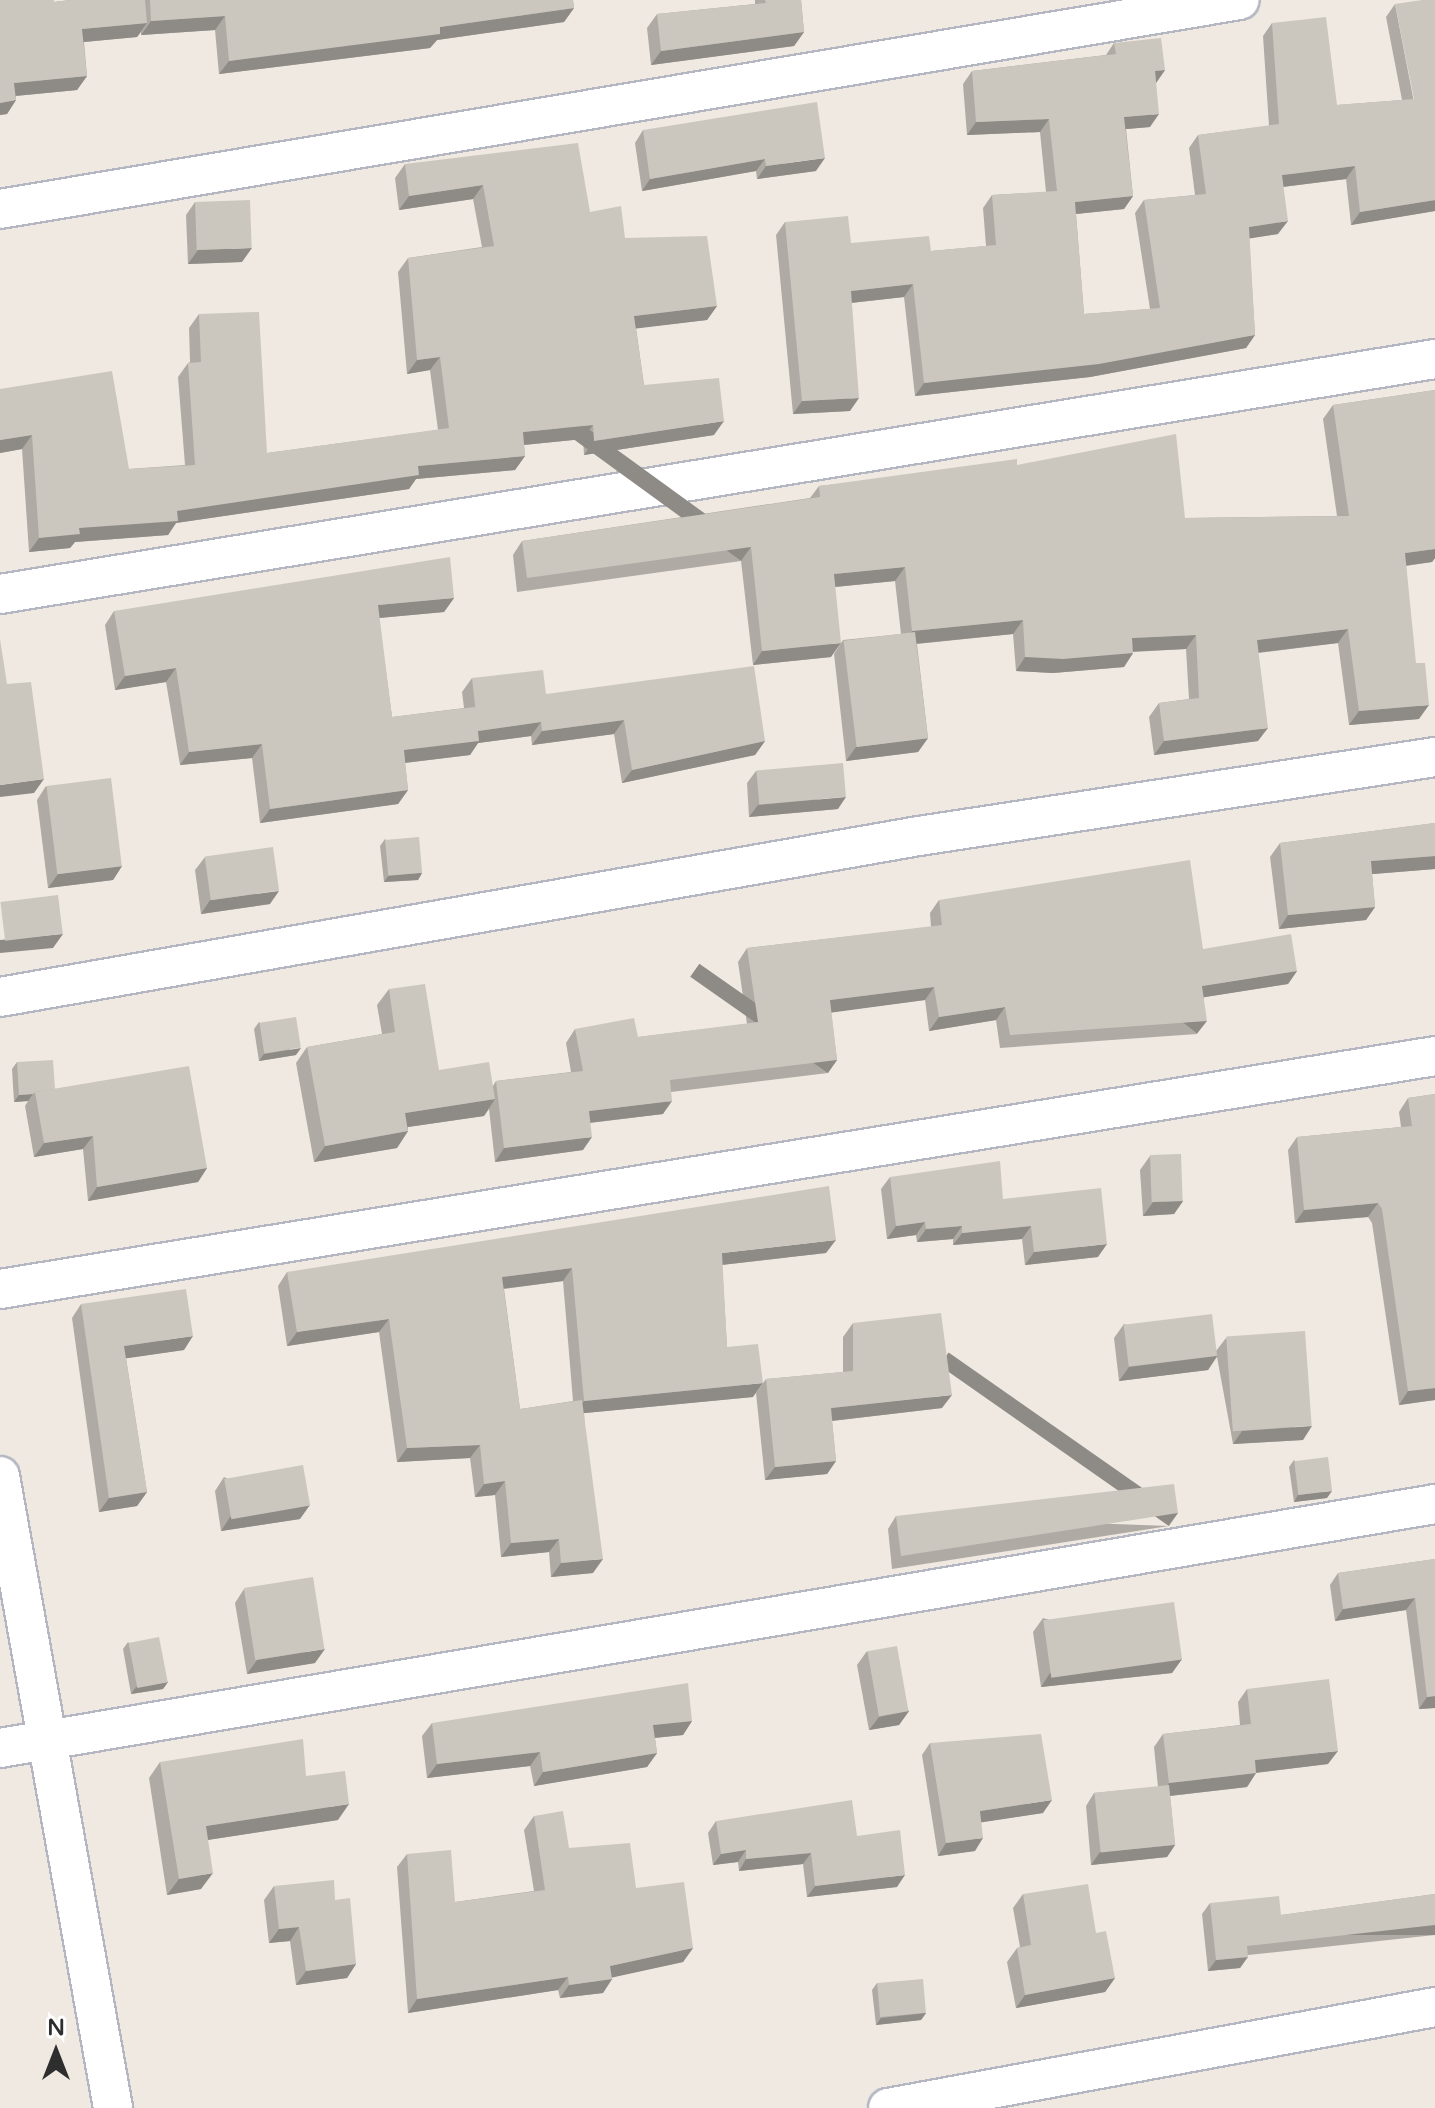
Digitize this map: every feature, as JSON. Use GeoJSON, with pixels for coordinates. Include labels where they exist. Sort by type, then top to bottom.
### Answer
{"type":"FeatureCollection","features":[{"type":"Feature","properties":{"kind":"street"},"geometry":{"type":"LineString","coordinates":[[0,209],[1239,0]]}},
{"type":"Feature","properties":{"kind":"street"},"geometry":{"type":"LineString","coordinates":[[0,594],[1435,359]]}},
{"type":"Feature","properties":{"kind":"street"},"geometry":{"type":"LineString","coordinates":[[0,997],[919,836],[1435,757]]}},
{"type":"Feature","properties":{"kind":"street"},"geometry":{"type":"LineString","coordinates":[[0,1289],[1435,1056]]}},
{"type":"Feature","properties":{"kind":"street"},"geometry":{"type":"LineString","coordinates":[[0,1476],[113,2108]]}},
{"type":"Feature","properties":{"kind":"street"},"geometry":{"type":"LineString","coordinates":[[0,1748],[1435,1504]]}},
{"type":"Feature","properties":{"kind":"street"},"geometry":{"type":"LineString","coordinates":[[888,2108],[1435,2007]]}},
{"type":"Feature","properties":{"kind":"building"},"geometry":{"type":"Polygon","coordinates":[[[0,0],[145,0],[147,23],[82,29],[87,76],[14,83],[16,100],[0,103],[0,0]]]}},
{"type":"Feature","properties":{"kind":"building"},"geometry":{"type":"Polygon","coordinates":[[[150,0],[573,0],[574,8],[440,27],[440,34],[229,61],[225,16],[151,21],[150,0]]]}},
{"type":"Feature","properties":{"kind":"building"},"geometry":{"type":"Polygon","coordinates":[[[765,0],[801,0],[804,32],[661,51],[657,14],[766,3],[765,0]]]}},
{"type":"Feature","properties":{"kind":"building"},"geometry":{"type":"Polygon","coordinates":[[[1435,0],[1435,200],[1360,212],[1355,166],[1282,175],[1288,221],[1249,227],[1255,335],[1099,364],[924,383],[913,284],[851,291],[859,398],[802,401],[785,222],[848,216],[851,243],[929,236],[931,251],[996,245],[992,195],[1057,191],[1049,119],[976,122],[972,71],[1116,54],[1114,43],[1161,38],[1165,70],[1155,71],[1159,114],[1124,117],[1133,196],[1075,202],[1084,314],[1160,308],[1144,200],[1206,194],[1198,135],[1279,124],[1272,23],[1326,17],[1337,105],[1414,99],[1395,4],[1435,0]]]}},
{"type":"Feature","properties":{"kind":"building"},"geometry":{"type":"Polygon","coordinates":[[[817,102],[825,158],[766,166],[765,159],[650,179],[643,130],[817,102]]]}},
{"type":"Feature","properties":{"kind":"building"},"geometry":{"type":"Polygon","coordinates":[[[578,143],[590,212],[621,206],[625,238],[707,236],[717,306],[634,316],[644,385],[719,378],[724,421],[594,441],[593,425],[523,432],[525,456],[418,466],[419,475],[177,511],[178,521],[79,528],[80,534],[39,538],[32,435],[0,440],[0,389],[112,371],[129,469],[195,465],[188,363],[201,362],[199,314],[259,312],[267,453],[449,428],[440,357],[417,360],[408,258],[494,246],[483,185],[409,196],[405,164],[578,143]]]}},
{"type":"Feature","properties":{"kind":"building"},"geometry":{"type":"Polygon","coordinates":[[[250,200],[252,248],[197,250],[195,202],[250,200]]]}},
{"type":"Feature","properties":{"kind":"building"},"geometry":{"type":"Polygon","coordinates":[[[1435,390],[1435,549],[1405,553],[1416,663],[1425,663],[1429,705],[1359,711],[1348,629],[1257,640],[1268,728],[1164,741],[1159,703],[1199,698],[1196,635],[1132,638],[1133,653],[1063,659],[1025,657],[1023,620],[912,631],[905,567],[834,574],[841,643],[762,651],[751,547],[527,578],[522,541],[820,497],[819,486],[1017,459],[1017,465],[1176,434],[1185,518],[1349,516],[1333,405],[1435,390]]]}},
{"type":"Feature","properties":{"kind":"building"},"geometry":{"type":"Polygon","coordinates":[[[450,557],[454,598],[378,605],[392,717],[475,707],[476,714],[472,678],[543,670],[546,694],[754,666],[765,741],[632,770],[624,720],[542,731],[541,722],[478,731],[479,741],[404,750],[408,790],[270,809],[262,744],[189,752],[176,668],[125,676],[114,611],[450,557]]]}},
{"type":"Feature","properties":{"kind":"building"},"geometry":{"type":"Polygon","coordinates":[[[915,632],[928,738],[857,747],[844,641],[915,632]]]}},
{"type":"Feature","properties":{"kind":"building"},"geometry":{"type":"Polygon","coordinates":[[[0,639],[7,684],[31,682],[44,779],[0,785],[0,639]]]}},
{"type":"Feature","properties":{"kind":"building"},"geometry":{"type":"Polygon","coordinates":[[[843,763],[846,797],[759,804],[756,771],[843,763]]]}},
{"type":"Feature","properties":{"kind":"building"},"geometry":{"type":"Polygon","coordinates":[[[111,778],[122,866],[57,874],[46,786],[111,778]]]}},
{"type":"Feature","properties":{"kind":"building"},"geometry":{"type":"Polygon","coordinates":[[[1435,823],[1435,856],[1371,861],[1375,907],[1288,915],[1280,843],[1435,823]]]}},
{"type":"Feature","properties":{"kind":"building"},"geometry":{"type":"Polygon","coordinates":[[[419,837],[422,873],[388,876],[385,840],[419,837]]]}},
{"type":"Feature","properties":{"kind":"building"},"geometry":{"type":"Polygon","coordinates":[[[273,847],[279,891],[211,900],[205,857],[273,847]]]}},
{"type":"Feature","properties":{"kind":"building"},"geometry":{"type":"Polygon","coordinates":[[[1190,860],[1203,949],[1291,934],[1297,971],[1202,986],[1207,1021],[1010,1035],[1005,1007],[939,1017],[934,987],[830,1000],[837,1060],[670,1080],[672,1101],[589,1111],[592,1137],[504,1148],[496,1081],[583,1071],[575,1029],[634,1018],[638,1037],[758,1022],[747,948],[942,925],[939,900],[1190,860]]]}},
{"type":"Feature","properties":{"kind":"building"},"geometry":{"type":"Polygon","coordinates":[[[58,895],[63,934],[5,941],[0,902],[58,895]]]}},
{"type":"Feature","properties":{"kind":"building"},"geometry":{"type":"Polygon","coordinates":[[[425,984],[439,1070],[489,1062],[495,1099],[405,1113],[408,1131],[325,1146],[307,1047],[395,1032],[389,989],[425,984]]]}},
{"type":"Feature","properties":{"kind":"building"},"geometry":{"type":"Polygon","coordinates":[[[296,1017],[301,1048],[264,1053],[259,1023],[296,1017]]]}},
{"type":"Feature","properties":{"kind":"building"},"geometry":{"type":"Polygon","coordinates":[[[53,1060],[55,1089],[19,1095],[17,1062],[53,1060]]]}},
{"type":"Feature","properties":{"kind":"building"},"geometry":{"type":"Polygon","coordinates":[[[189,1066],[207,1168],[97,1187],[93,1136],[44,1143],[35,1092],[189,1066]]]}},
{"type":"Feature","properties":{"kind":"building"},"geometry":{"type":"Polygon","coordinates":[[[1435,1094],[1435,1388],[1408,1391],[1382,1209],[1378,1203],[1304,1210],[1297,1137],[1412,1126],[1408,1098],[1435,1094]]]}},
{"type":"Feature","properties":{"kind":"building"},"geometry":{"type":"Polygon","coordinates":[[[1181,1154],[1183,1201],[1152,1202],[1150,1155],[1181,1154]]]}},
{"type":"Feature","properties":{"kind":"building"},"geometry":{"type":"Polygon","coordinates":[[[1000,1161],[1003,1199],[1101,1188],[1107,1244],[1034,1252],[1031,1226],[962,1233],[962,1226],[926,1229],[925,1222],[896,1226],[890,1177],[1000,1161]]]}},
{"type":"Feature","properties":{"kind":"building"},"geometry":{"type":"Polygon","coordinates":[[[829,1186],[836,1240],[722,1253],[727,1347],[758,1344],[763,1383],[584,1401],[572,1268],[502,1277],[520,1409],[582,1400],[603,1559],[561,1563],[559,1539],[511,1543],[505,1481],[484,1484],[480,1445],[407,1448],[389,1319],[297,1332],[287,1272],[829,1186]]]}},
{"type":"Feature","properties":{"kind":"building"},"geometry":{"type":"Polygon","coordinates":[[[186,1289],[193,1336],[124,1346],[147,1492],[109,1498],[81,1304],[186,1289]]]}},
{"type":"Feature","properties":{"kind":"building"},"geometry":{"type":"Polygon","coordinates":[[[941,1313],[952,1395],[831,1408],[836,1461],[775,1467],[766,1379],[853,1371],[853,1323],[941,1313]]]}},
{"type":"Feature","properties":{"kind":"building"},"geometry":{"type":"Polygon","coordinates":[[[1212,1314],[1217,1356],[1129,1367],[1124,1325],[1212,1314]]]}},
{"type":"Feature","properties":{"kind":"building"},"geometry":{"type":"Polygon","coordinates":[[[1305,1331],[1312,1426],[1233,1431],[1226,1337],[1305,1331]]]}},
{"type":"Feature","properties":{"kind":"building"},"geometry":{"type":"Polygon","coordinates":[[[1328,1457],[1332,1491],[1298,1495],[1294,1461],[1328,1457]]]}},
{"type":"Feature","properties":{"kind":"building"},"geometry":{"type":"Polygon","coordinates":[[[303,1465],[310,1505],[231,1519],[224,1479],[303,1465]]]}},
{"type":"Feature","properties":{"kind":"building"},"geometry":{"type":"Polygon","coordinates":[[[1174,1484],[1178,1513],[901,1556],[896,1516],[1174,1484]]]}},
{"type":"Feature","properties":{"kind":"building"},"geometry":{"type":"Polygon","coordinates":[[[1435,1559],[1435,1696],[1427,1697],[1415,1598],[1343,1609],[1338,1573],[1435,1559]]]}},
{"type":"Feature","properties":{"kind":"building"},"geometry":{"type":"Polygon","coordinates":[[[313,1577],[324,1649],[255,1660],[244,1588],[313,1577]]]}},
{"type":"Feature","properties":{"kind":"building"},"geometry":{"type":"Polygon","coordinates":[[[1174,1602],[1182,1659],[1051,1678],[1043,1620],[1174,1602]]]}},
{"type":"Feature","properties":{"kind":"building"},"geometry":{"type":"Polygon","coordinates":[[[159,1637],[168,1682],[137,1688],[129,1643],[159,1637]]]}},
{"type":"Feature","properties":{"kind":"building"},"geometry":{"type":"Polygon","coordinates":[[[897,1646],[908,1711],[879,1716],[867,1651],[897,1646]]]}},
{"type":"Feature","properties":{"kind":"building"},"geometry":{"type":"Polygon","coordinates":[[[1329,1679],[1338,1751],[1255,1760],[1256,1773],[1169,1783],[1163,1734],[1251,1724],[1247,1689],[1329,1679]]]}},
{"type":"Feature","properties":{"kind":"building"},"geometry":{"type":"Polygon","coordinates":[[[688,1683],[692,1721],[653,1725],[657,1753],[543,1772],[540,1752],[437,1764],[432,1723],[688,1683]]]}},
{"type":"Feature","properties":{"kind":"building"},"geometry":{"type":"Polygon","coordinates":[[[1041,1734],[1052,1800],[980,1811],[983,1838],[946,1843],[930,1743],[1041,1734]]]}},
{"type":"Feature","properties":{"kind":"building"},"geometry":{"type":"Polygon","coordinates":[[[303,1739],[306,1776],[345,1771],[349,1804],[206,1826],[213,1873],[179,1879],[160,1762],[303,1739]]]}},
{"type":"Feature","properties":{"kind":"building"},"geometry":{"type":"Polygon","coordinates":[[[1169,1785],[1175,1845],[1101,1853],[1094,1793],[1169,1785]]]}},
{"type":"Feature","properties":{"kind":"building"},"geometry":{"type":"Polygon","coordinates":[[[852,1800],[857,1836],[900,1830],[905,1875],[815,1886],[811,1853],[746,1859],[746,1850],[721,1854],[716,1821],[852,1800]]]}},
{"type":"Feature","properties":{"kind":"building"},"geometry":{"type":"Polygon","coordinates":[[[563,1811],[569,1848],[630,1843],[636,1888],[684,1882],[693,1948],[610,1966],[612,1979],[569,1985],[568,1977],[417,1999],[407,1854],[451,1850],[455,1902],[545,1890],[534,1816],[563,1811]]]}},
{"type":"Feature","properties":{"kind":"building"},"geometry":{"type":"Polygon","coordinates":[[[334,1880],[335,1900],[350,1898],[356,1964],[306,1971],[299,1927],[279,1929],[274,1886],[334,1880]]]}},
{"type":"Feature","properties":{"kind":"building"},"geometry":{"type":"Polygon","coordinates":[[[1088,1884],[1096,1933],[1106,1931],[1115,1978],[1025,1995],[1017,1948],[1031,1945],[1023,1894],[1088,1884]]]}},
{"type":"Feature","properties":{"kind":"building"},"geometry":{"type":"Polygon","coordinates":[[[1435,1894],[1435,1925],[1247,1946],[1248,1957],[1216,1960],[1210,1903],[1279,1896],[1281,1915],[1435,1894]]]}},
{"type":"Feature","properties":{"kind":"building"},"geometry":{"type":"Polygon","coordinates":[[[923,1979],[926,2013],[880,2017],[877,1983],[923,1979]]]}}]}
